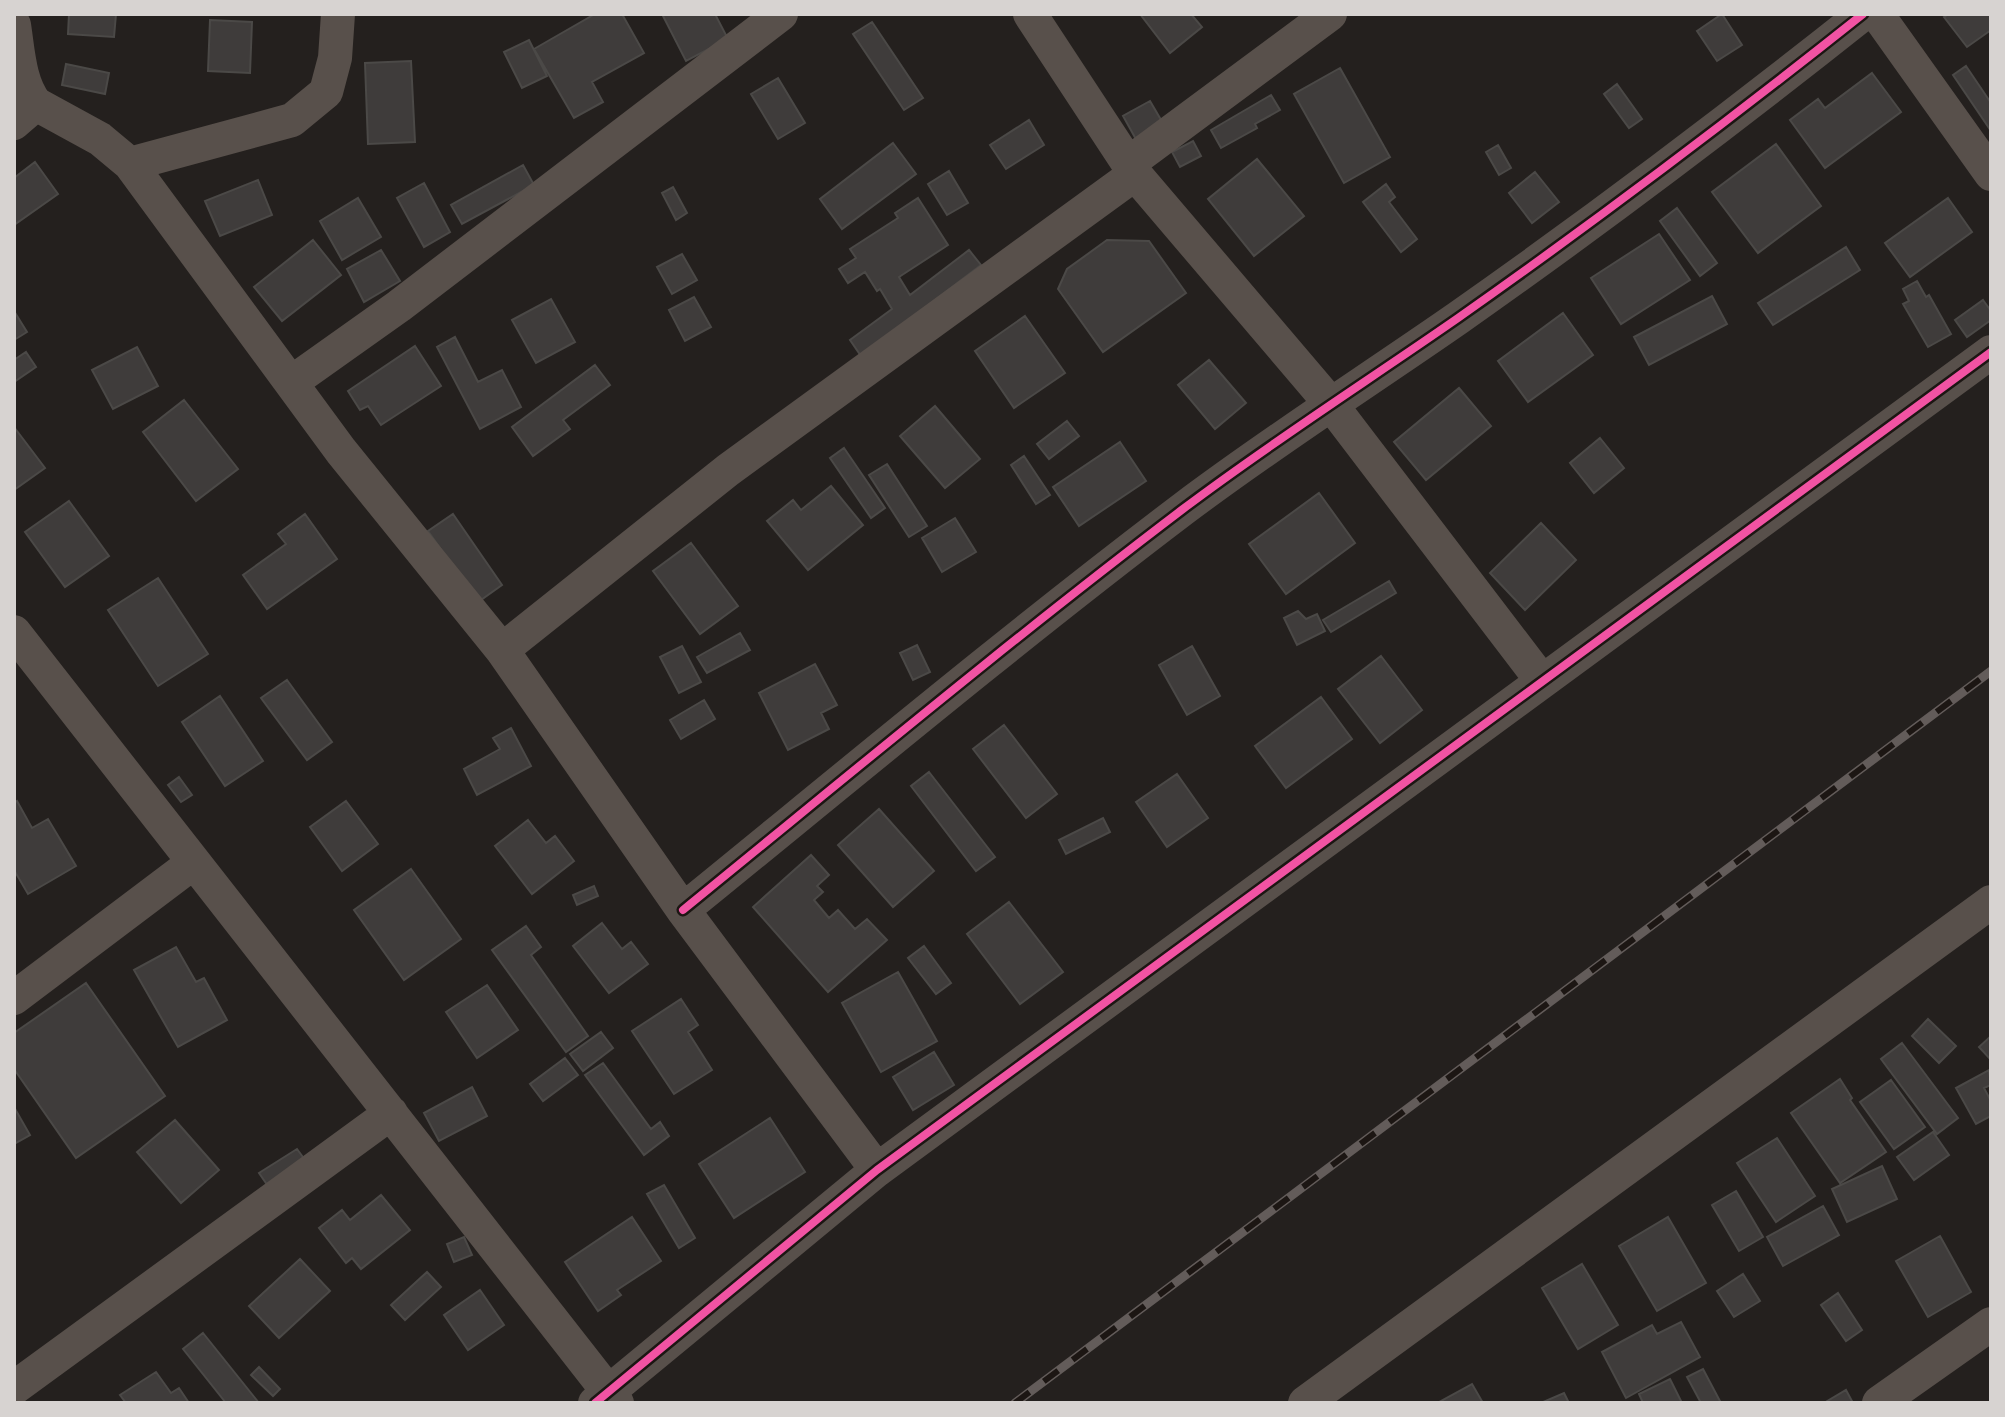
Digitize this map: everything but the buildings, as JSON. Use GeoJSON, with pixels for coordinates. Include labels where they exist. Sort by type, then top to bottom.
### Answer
{"type":"FeatureCollection","features":[{"type":"Feature","properties":{"kind":"street"},"geometry":{"type":"LineString","coordinates":[[130,164],[292,120],[326,92],[335,58],[338,14]]}},
{"type":"Feature","properties":{"kind":"street"},"geometry":{"type":"LineString","coordinates":[[292,382],[399,306],[781,14]]}},
{"type":"Feature","properties":{"kind":"street"},"geometry":{"type":"LineString","coordinates":[[1030,14],[1132,169],[1330,403],[1542,681]]}},
{"type":"Feature","properties":{"kind":"street"},"geometry":{"type":"LineString","coordinates":[[502,650],[728,470],[1132,169],[1330,14]]}},
{"type":"Feature","properties":{"kind":"street"},"geometry":{"type":"LineString","coordinates":[[683,910],[973,673],[1185,508],[1330,403],[1458,318],[1749,105],[1863,14]]}},
{"type":"Feature","properties":{"kind":"street"},"geometry":{"type":"LineString","coordinates":[[1877,14],[1991,174]]}},
{"type":"Feature","properties":{"kind":"street"},"geometry":{"type":"LineString","coordinates":[[14,25],[22,75],[30,97],[25,113],[100,139],[130,164],[341,451],[502,650],[683,910],[877,1170]]}},
{"type":"Feature","properties":{"kind":"street"},"geometry":{"type":"LineString","coordinates":[[14,632],[391,1113],[606,1400],[877,1170],[1991,352]]}},
{"type":"Feature","properties":{"kind":"street"},"geometry":{"type":"LineString","coordinates":[[14,998],[193,863]]}},
{"type":"Feature","properties":{"kind":"street"},"geometry":{"type":"LineString","coordinates":[[1305,1403],[1991,902]]}},
{"type":"Feature","properties":{"kind":"street"},"geometry":{"type":"LineString","coordinates":[[14,1388],[391,1113]]}},
{"type":"Feature","properties":{"kind":"street"},"geometry":{"type":"LineString","coordinates":[[1879,1403],[1991,1324]]}},
{"type":"Feature","properties":{"kind":"railway"},"geometry":{"type":"LineString","coordinates":[[1015,1403],[1991,671]]}},
{"type":"Feature","properties":{"kind":"cycle path"},"geometry":{"type":"LineString","coordinates":[[683,910],[994,657],[1183,509],[1561,244],[1863,14]]}},
{"type":"Feature","properties":{"kind":"cycle path"},"geometry":{"type":"LineString","coordinates":[[595,1403],[877,1170],[1991,352]]}}]}
